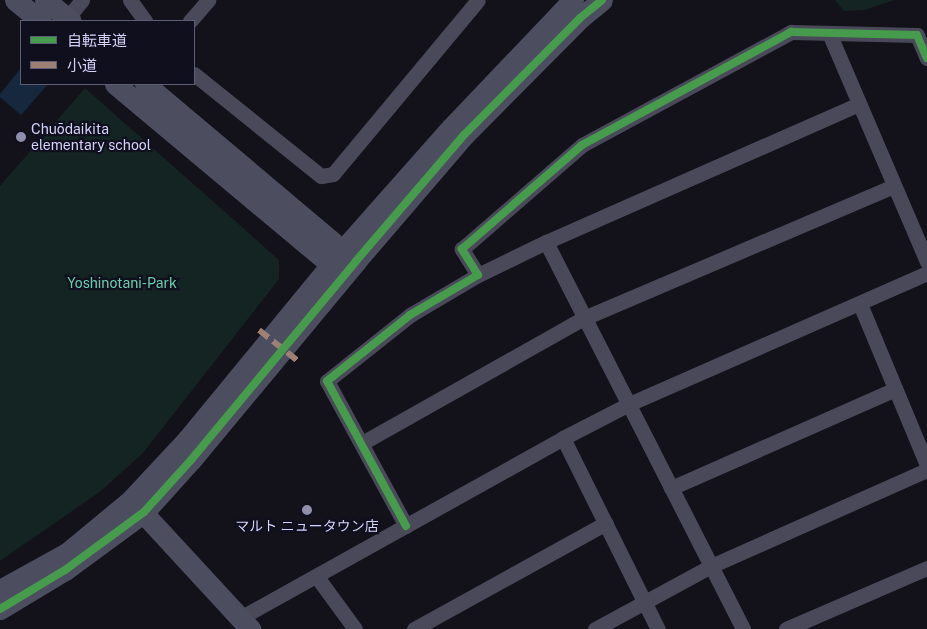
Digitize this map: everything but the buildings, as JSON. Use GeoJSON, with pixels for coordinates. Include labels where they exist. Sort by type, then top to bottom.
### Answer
{"type":"FeatureCollection","features":[{"type":"Feature","properties":{"kind":"street"},"geometry":{"type":"LineString","coordinates":[[15,0],[40,20]]}},
{"type":"Feature","properties":{"kind":"street"},"geometry":{"type":"LineString","coordinates":[[45,0],[68,20],[82,0]]}},
{"type":"Feature","properties":{"kind":"street"},"geometry":{"type":"LineString","coordinates":[[130,0],[144,20]]}},
{"type":"Feature","properties":{"kind":"street"},"geometry":{"type":"LineString","coordinates":[[191,20],[208,0]]}},
{"type":"Feature","properties":{"kind":"street"},"geometry":{"type":"LineString","coordinates":[[195,75],[321,176],[333,174],[478,0]]}},
{"type":"Feature","properties":{"kind":"street"},"geometry":{"type":"LineString","coordinates":[[0,609],[65,570],[191,460],[451,128],[573,0]]}},
{"type":"Feature","properties":{"kind":"street"},"geometry":{"type":"LineString","coordinates":[[343,264],[464,135],[580,18],[602,0]]}},
{"type":"Feature","properties":{"kind":"street"},"geometry":{"type":"LineString","coordinates":[[478,276],[462,249],[582,145],[791,32],[917,35],[927,58]]}},
{"type":"Feature","properties":{"kind":"street"},"geometry":{"type":"LineString","coordinates":[[829,33],[927,262]]}},
{"type":"Feature","properties":{"kind":"street"},"geometry":{"type":"LineString","coordinates":[[116,85],[343,264]]}},
{"type":"Feature","properties":{"kind":"street"},"geometry":{"type":"LineString","coordinates":[[146,85],[343,264]]}},
{"type":"Feature","properties":{"kind":"street"},"geometry":{"type":"LineString","coordinates":[[406,526],[327,381],[410,315],[478,276],[546,242],[859,104]]}},
{"type":"Feature","properties":{"kind":"street"},"geometry":{"type":"LineString","coordinates":[[362,443],[584,318],[894,186]]}},
{"type":"Feature","properties":{"kind":"street"},"geometry":{"type":"LineString","coordinates":[[546,242],[743,629]]}},
{"type":"Feature","properties":{"kind":"street"},"geometry":{"type":"LineString","coordinates":[[137,506],[245,623],[317,576],[562,438],[629,404],[927,273]]}},
{"type":"Feature","properties":{"kind":"street"},"geometry":{"type":"LineString","coordinates":[[860,304],[927,465]]}},
{"type":"Feature","properties":{"kind":"street"},"geometry":{"type":"LineString","coordinates":[[671,488],[895,389]]}},
{"type":"Feature","properties":{"kind":"street"},"geometry":{"type":"LineString","coordinates":[[562,438],[658,629]]}},
{"type":"Feature","properties":{"kind":"street"},"geometry":{"type":"LineString","coordinates":[[595,629],[711,566],[927,470]]}},
{"type":"Feature","properties":{"kind":"street"},"geometry":{"type":"LineString","coordinates":[[0,590],[67,552],[137,506]]}},
{"type":"Feature","properties":{"kind":"street"},"geometry":{"type":"LineString","coordinates":[[414,629],[606,523]]}},
{"type":"Feature","properties":{"kind":"street"},"geometry":{"type":"LineString","coordinates":[[786,629],[927,568]]}},
{"type":"Feature","properties":{"kind":"street"},"geometry":{"type":"LineString","coordinates":[[317,576],[355,629]]}},
{"type":"Feature","properties":{"kind":"green space"},"geometry":{"type":"Polygon","coordinates":[[[835,0],[895,0],[864,10],[844,11],[835,0]]]}},
{"type":"Feature","properties":{"kind":"green space","name":"Yoshinotani-Park"},"geometry":{"type":"Polygon","coordinates":[[[85,88],[279,260],[279,279],[143,453],[101,491],[0,561],[0,186],[85,88]]]}},
{"type":"Feature","properties":{"kind":"water"},"geometry":{"type":"Polygon","coordinates":[[[20,69],[20,85],[47,85],[21,115],[0,97],[0,94],[20,69]]]}},
{"type":"Feature","properties":{"kind":"marked path"},"geometry":{"type":"LineString","coordinates":[[259,330],[298,361]]}},
{"type":"Feature","properties":{"kind":"cycle path"},"geometry":{"type":"LineString","coordinates":[[0,609],[65,570],[144,512],[191,460],[356,261],[464,135],[580,18],[602,0]]}},
{"type":"Feature","properties":{"kind":"cycle path"},"geometry":{"type":"LineString","coordinates":[[406,526],[327,381],[410,315],[478,275],[462,249],[582,145],[791,32],[917,35],[927,58]]}},
{"type":"Feature","properties":{"kind":"place","name":"Chuōdaikita elementary school"},"geometry":{"type":"Point","coordinates":[21,137]}},
{"type":"Feature","properties":{"kind":"place","name":"マルト ニュータウン店"},"geometry":{"type":"Point","coordinates":[307,510]}}]}
